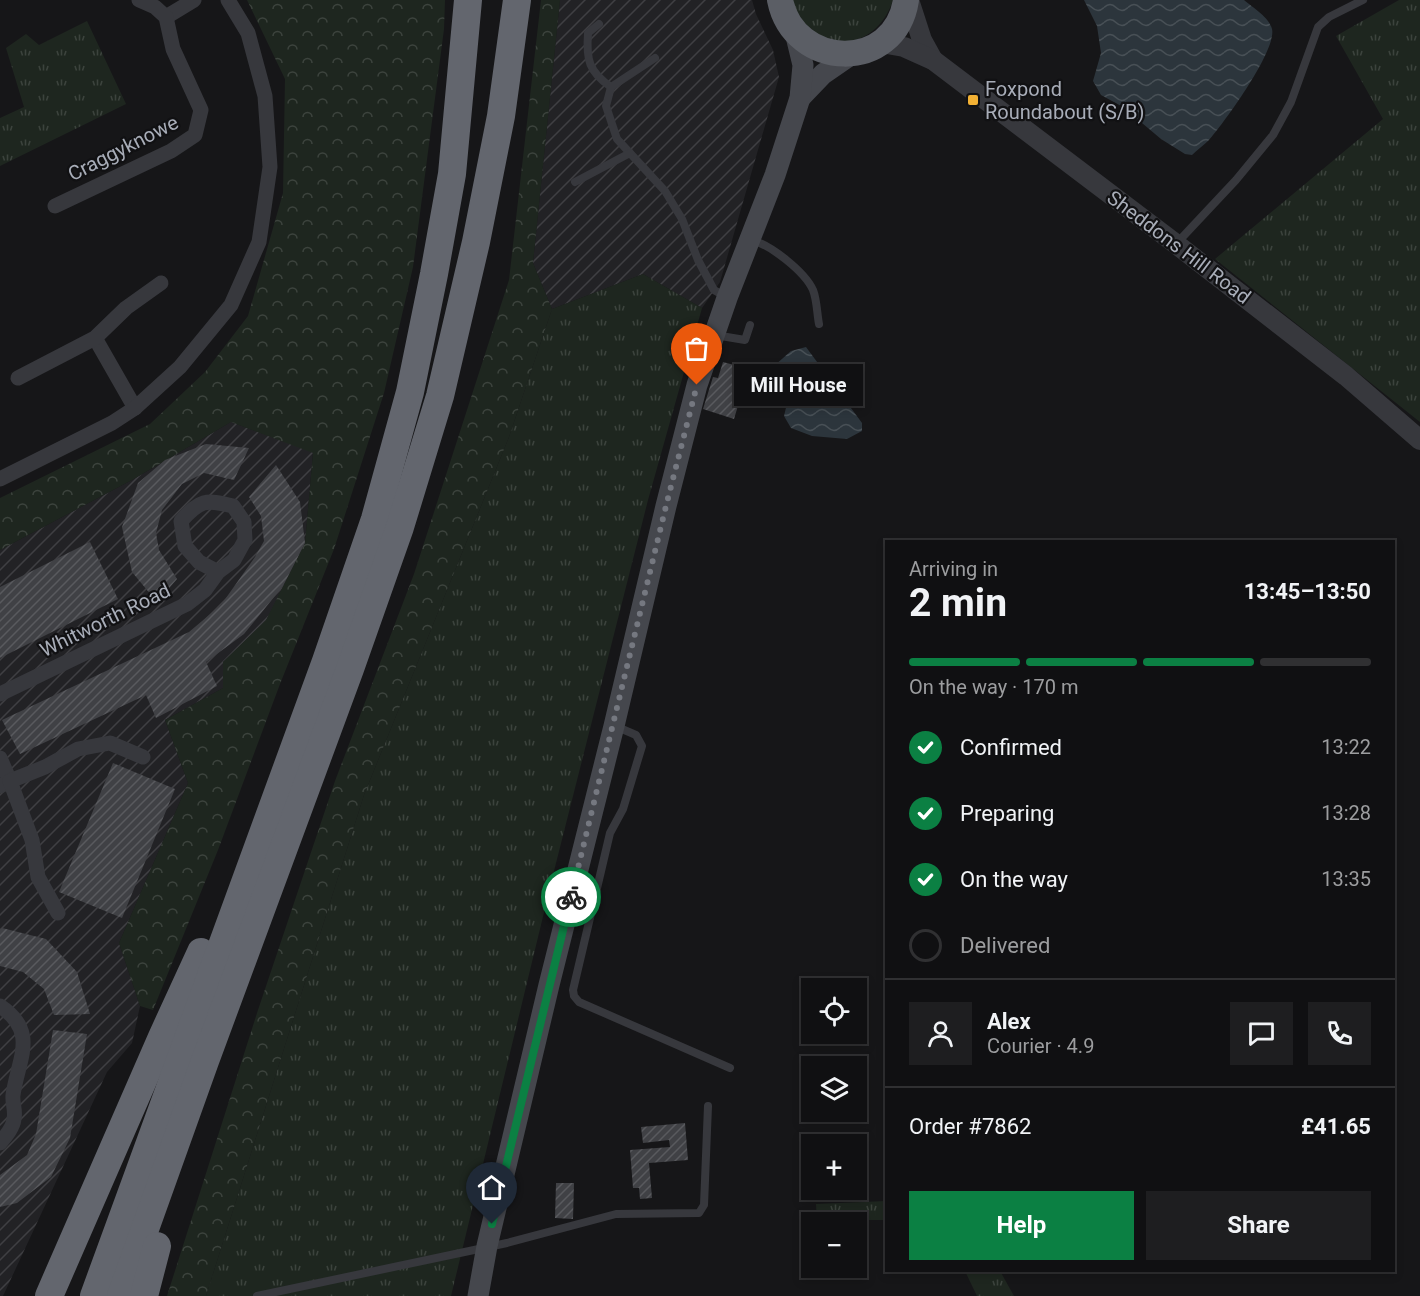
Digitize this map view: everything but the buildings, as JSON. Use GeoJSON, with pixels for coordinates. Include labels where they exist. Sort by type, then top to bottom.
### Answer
{"type":"FeatureCollection","features":[{"type":"Feature","properties":{"kind":"highway"},"geometry":{"type":"LineString","coordinates":[[94,1296],[326,661],[375,519],[410,392],[452,174],[468,0]]}},
{"type":"Feature","properties":{"kind":"highway"},"geometry":{"type":"LineString","coordinates":[[121,1296],[400,527],[440,396],[476,242],[501,116],[517,0]]}},
{"type":"Feature","properties":{"kind":"highway"},"geometry":{"type":"LineString","coordinates":[[780,0],[788,23],[807,43],[822,51],[852,54],[880,43],[897,24],[907,0]]}},
{"type":"Feature","properties":{"kind":"highway"},"geometry":{"type":"LineString","coordinates":[[49,1296],[162,1037],[279,785]]}},
{"type":"Feature","properties":{"kind":"highway"},"geometry":{"type":"LineString","coordinates":[[144,1296],[205,1061]]}},
{"type":"Feature","properties":{"kind":"main road"},"geometry":{"type":"LineString","coordinates":[[478,1296],[487,1246],[549,985],[697,385],[727,298],[775,175],[800,98],[803,66],[795,32]]}},
{"type":"Feature","properties":{"kind":"main road"},"geometry":{"type":"LineString","coordinates":[[800,98],[823,74],[852,54]]}},
{"type":"Feature","properties":{"kind":"street"},"geometry":{"type":"LineString","coordinates":[[139,0],[155,7],[166,17],[194,0]]}},
{"type":"Feature","properties":{"kind":"street"},"geometry":{"type":"LineString","coordinates":[[0,479],[112,423],[135,408],[180,367],[231,305],[259,242],[270,167],[265,96],[248,33],[228,0]]}},
{"type":"Feature","properties":{"kind":"street"},"geometry":{"type":"LineString","coordinates":[[907,0],[922,40],[933,60]]}},
{"type":"Feature","properties":{"kind":"street","name":"Craggyknowe"},"geometry":{"type":"LineString","coordinates":[[55,206],[171,151],[195,135],[201,110],[173,49],[166,17]]}},
{"type":"Feature","properties":{"kind":"street"},"geometry":{"type":"LineString","coordinates":[[880,43],[904,47],[933,60]]}},
{"type":"Feature","properties":{"kind":"street","name":"Sheddons Hill Road"},"geometry":{"type":"LineString","coordinates":[[933,60],[1346,376],[1420,440]]}},
{"type":"Feature","properties":{"kind":"street"},"geometry":{"type":"LineString","coordinates":[[18,378],[95,338],[126,308],[161,283]]}},
{"type":"Feature","properties":{"kind":"street"},"geometry":{"type":"LineString","coordinates":[[95,338],[135,408]]}},
{"type":"Feature","properties":{"kind":"street","name":"Whitworth Road"},"geometry":{"type":"LineString","coordinates":[[0,694],[187,604],[206,590],[218,572],[234,560],[245,540],[244,522],[233,506],[214,501],[196,505],[181,521],[185,546],[199,562],[218,572]]}},
{"type":"Feature","properties":{"kind":"street"},"geometry":{"type":"LineString","coordinates":[[5,783],[45,767],[78,749],[110,743],[143,757]]}},
{"type":"Feature","properties":{"kind":"street"},"geometry":{"type":"LineString","coordinates":[[0,758],[5,783],[32,840],[38,877],[58,913]]}},
{"type":"Feature","properties":{"kind":"street"},"geometry":{"type":"LineString","coordinates":[[0,1006],[14,1017],[23,1032],[24,1053],[6,1095],[15,1118],[7,1135],[0,1143]]}},
{"type":"Feature","properties":{"kind":"lane"},"geometry":{"type":"LineString","coordinates":[[1176,244],[1236,180],[1273,135],[1291,102],[1318,27],[1329,17],[1363,0]]}},
{"type":"Feature","properties":{"kind":"lane"},"geometry":{"type":"LineString","coordinates":[[599,24],[588,33],[587,49],[591,69],[601,80],[612,87]]}},
{"type":"Feature","properties":{"kind":"lane"},"geometry":{"type":"LineString","coordinates":[[655,58],[612,87],[606,106],[617,139],[665,191],[682,219],[698,260],[714,290],[727,298]]}},
{"type":"Feature","properties":{"kind":"lane"},"geometry":{"type":"LineString","coordinates":[[575,182],[630,153]]}},
{"type":"Feature","properties":{"kind":"lane"},"geometry":{"type":"LineString","coordinates":[[750,239],[767,245],[792,264],[813,290],[819,324]]}},
{"type":"Feature","properties":{"kind":"lane"},"geometry":{"type":"LineString","coordinates":[[714,335],[745,340],[750,324]]}},
{"type":"Feature","properties":{"kind":"lane"},"geometry":{"type":"LineString","coordinates":[[614,726],[636,735],[642,746],[623,809],[610,833],[573,990],[574,996],[579,1002],[730,1068]]}},
{"type":"Feature","properties":{"kind":"lane"},"geometry":{"type":"LineString","coordinates":[[257,1296],[507,1243],[616,1214],[699,1213],[704,1205],[708,1106]]}},
{"type":"Feature","properties":{"kind":"shaded area"},"geometry":{"type":"Polygon","coordinates":[[[560,0],[752,0],[773,50],[779,77],[720,282],[702,308],[643,274],[552,309],[533,263],[560,0]]]}},
{"type":"Feature","properties":{"kind":"shaded area"},"geometry":{"type":"Polygon","coordinates":[[[231,422],[313,452],[305,543],[266,621],[223,662],[223,688],[165,720],[188,783],[119,943],[140,1006],[132,1043],[107,1072],[3,1296],[0,1296],[0,550],[132,480],[231,422]]]}},
{"type":"Feature","properties":{"kind":"green space"},"geometry":{"type":"Polygon","coordinates":[[[247,0],[445,0],[444,29],[413,267],[384,393],[334,549],[280,684],[218,850],[153,1010],[140,1006],[119,943],[188,783],[165,720],[223,688],[223,662],[266,620],[305,543],[313,453],[231,422],[132,480],[0,550],[0,498],[150,424],[205,372],[248,316],[283,193],[285,79],[247,0]]]}},
{"type":"Feature","properties":{"kind":"green space"},"geometry":{"type":"Polygon","coordinates":[[[541,0],[560,0],[533,263],[552,309],[509,437],[364,795],[206,1296],[167,1296],[258,1010],[335,781],[414,574],[509,280],[541,0]]]}},
{"type":"Feature","properties":{"kind":"green space"},"geometry":{"type":"Polygon","coordinates":[[[791,0],[893,0],[878,26],[856,40],[843,42],[817,35],[804,25],[791,0]]]}},
{"type":"Feature","properties":{"kind":"green space"},"geometry":{"type":"Polygon","coordinates":[[[1399,0],[1420,0],[1420,422],[1215,259],[1383,119],[1336,36],[1399,0]]]}},
{"type":"Feature","properties":{"kind":"green space"},"geometry":{"type":"Polygon","coordinates":[[[87,21],[126,104],[0,166],[0,118],[24,107],[6,48],[26,34],[39,45],[87,21]]]}},
{"type":"Feature","properties":{"kind":"green space"},"geometry":{"type":"Polygon","coordinates":[[[643,274],[702,308],[648,500],[555,867],[451,1296],[206,1296],[364,795],[509,437],[552,309],[643,274]]]}},
{"type":"Feature","properties":{"kind":"green space"},"geometry":{"type":"Polygon","coordinates":[[[885,1201],[885,1220],[867,1220],[867,1212],[816,1212],[816,1204],[885,1201]]]}},
{"type":"Feature","properties":{"kind":"green space"},"geometry":{"type":"Polygon","coordinates":[[[965,1272],[1001,1272],[1014,1296],[977,1296],[965,1272]]]}},
{"type":"Feature","properties":{"kind":"water"},"geometry":{"type":"Polygon","coordinates":[[[1084,0],[1244,0],[1268,21],[1272,29],[1271,39],[1258,69],[1226,118],[1205,144],[1192,155],[1185,154],[1161,139],[1123,107],[1101,95],[1093,81],[1101,53],[1097,26],[1084,0]]]}},
{"type":"Feature","properties":{"kind":"water"},"geometry":{"type":"Polygon","coordinates":[[[806,347],[862,423],[862,431],[847,439],[812,436],[791,428],[784,416],[790,391],[774,366],[791,351],[806,347]]]}},
{"type":"Feature","properties":{"kind":"way so far"},"geometry":{"type":"LineString","coordinates":[[571,897],[697,385]]}},
{"type":"Feature","properties":{"kind":"place","name":"Foxpond Roundabout (S/B)"},"geometry":{"type":"Point","coordinates":[973,100]}},
{"type":"Feature","properties":{"kind":"place","name":"Mill House"},"geometry":{"type":"Point","coordinates":[697,385]}},
{"type":"Feature","properties":{"kind":"route"},"geometry":{"type":"LineString","coordinates":[[492,1224],[571,897]]}}]}
